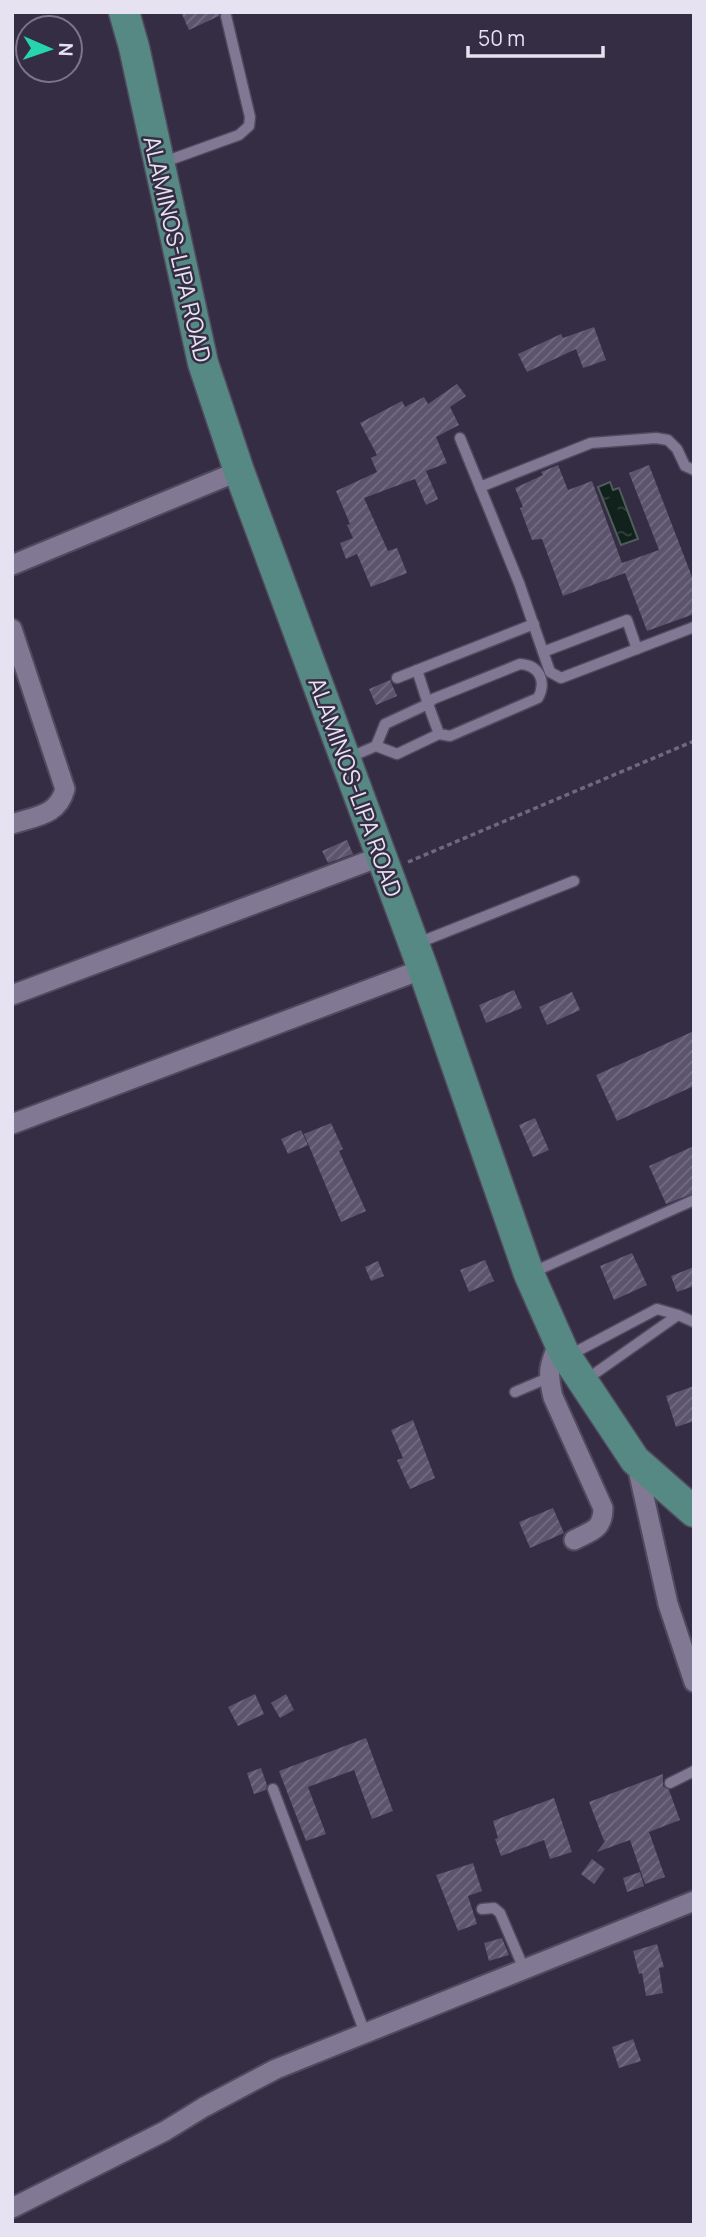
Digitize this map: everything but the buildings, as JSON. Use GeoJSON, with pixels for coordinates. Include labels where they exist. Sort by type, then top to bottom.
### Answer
{"type":"FeatureCollection","features":[{"type":"Feature","properties":{"kind":"main road","name":"ALAMINOS-LIPA ROAD"},"geometry":{"type":"LineString","coordinates":[[124,12],[203,363],[239,471],[418,957],[558,1359],[583,1382],[635,1460],[694,1511]]}},
{"type":"Feature","properties":{"kind":"street"},"geometry":{"type":"LineString","coordinates":[[12,565],[239,471]]}},
{"type":"Feature","properties":{"kind":"street"},"geometry":{"type":"LineString","coordinates":[[12,629],[65,789],[62,802],[53,811],[12,824]]}},
{"type":"Feature","properties":{"kind":"street"},"geometry":{"type":"LineString","coordinates":[[12,995],[384,864]]}},
{"type":"Feature","properties":{"kind":"street"},"geometry":{"type":"LineString","coordinates":[[12,1124],[418,957]]}},
{"type":"Feature","properties":{"kind":"street"},"geometry":{"type":"LineString","coordinates":[[558,1359],[553,1397],[603,1508],[603,1518],[599,1526],[574,1540]]}},
{"type":"Feature","properties":{"kind":"street"},"geometry":{"type":"LineString","coordinates":[[635,1460],[668,1604],[694,1682]]}},
{"type":"Feature","properties":{"kind":"street"},"geometry":{"type":"LineString","coordinates":[[12,2208],[165,2131],[276,2069],[694,1901]]}},
{"type":"Feature","properties":{"kind":"lane"},"geometry":{"type":"LineString","coordinates":[[158,164],[239,135],[249,126],[250,117],[226,16]]}},
{"type":"Feature","properties":{"kind":"lane"},"geometry":{"type":"LineString","coordinates":[[376,746],[397,754],[439,734],[450,736],[538,698],[543,685],[546,673],[543,652],[534,624],[460,438]]}},
{"type":"Feature","properties":{"kind":"lane"},"geometry":{"type":"LineString","coordinates":[[480,487],[592,443],[656,438],[668,440],[677,449],[685,466],[694,470]]}},
{"type":"Feature","properties":{"kind":"lane"},"geometry":{"type":"LineString","coordinates":[[543,652],[627,620],[637,649]]}},
{"type":"Feature","properties":{"kind":"lane"},"geometry":{"type":"LineString","coordinates":[[397,678],[534,624]]}},
{"type":"Feature","properties":{"kind":"lane"},"geometry":{"type":"LineString","coordinates":[[344,760],[376,746],[385,724],[428,704],[438,695],[520,664],[561,678],[694,627]]}},
{"type":"Feature","properties":{"kind":"lane"},"geometry":{"type":"LineString","coordinates":[[417,670],[439,734]]}},
{"type":"Feature","properties":{"kind":"lane"},"geometry":{"type":"LineString","coordinates":[[418,957],[574,881]]}},
{"type":"Feature","properties":{"kind":"lane"},"geometry":{"type":"LineString","coordinates":[[529,1274],[694,1200]]}},
{"type":"Feature","properties":{"kind":"lane"},"geometry":{"type":"LineString","coordinates":[[515,1392],[558,1359],[657,1309],[694,1322]]}},
{"type":"Feature","properties":{"kind":"lane"},"geometry":{"type":"LineString","coordinates":[[583,1382],[678,1315]]}},
{"type":"Feature","properties":{"kind":"lane"},"geometry":{"type":"LineString","coordinates":[[670,1783],[694,1770]]}},
{"type":"Feature","properties":{"kind":"lane"},"geometry":{"type":"LineString","coordinates":[[273,1789],[365,2033]]}},
{"type":"Feature","properties":{"kind":"lane"},"geometry":{"type":"LineString","coordinates":[[482,1909],[494,1908],[500,1913],[524,1969]]}},
{"type":"Feature","properties":{"kind":"path"},"geometry":{"type":"LineString","coordinates":[[384,864],[694,741]]}},
{"type":"Feature","properties":{"kind":"water"},"geometry":{"type":"Polygon","coordinates":[[[610,482],[613,490],[619,488],[638,539],[621,545],[598,487],[610,482]]]}}]}
